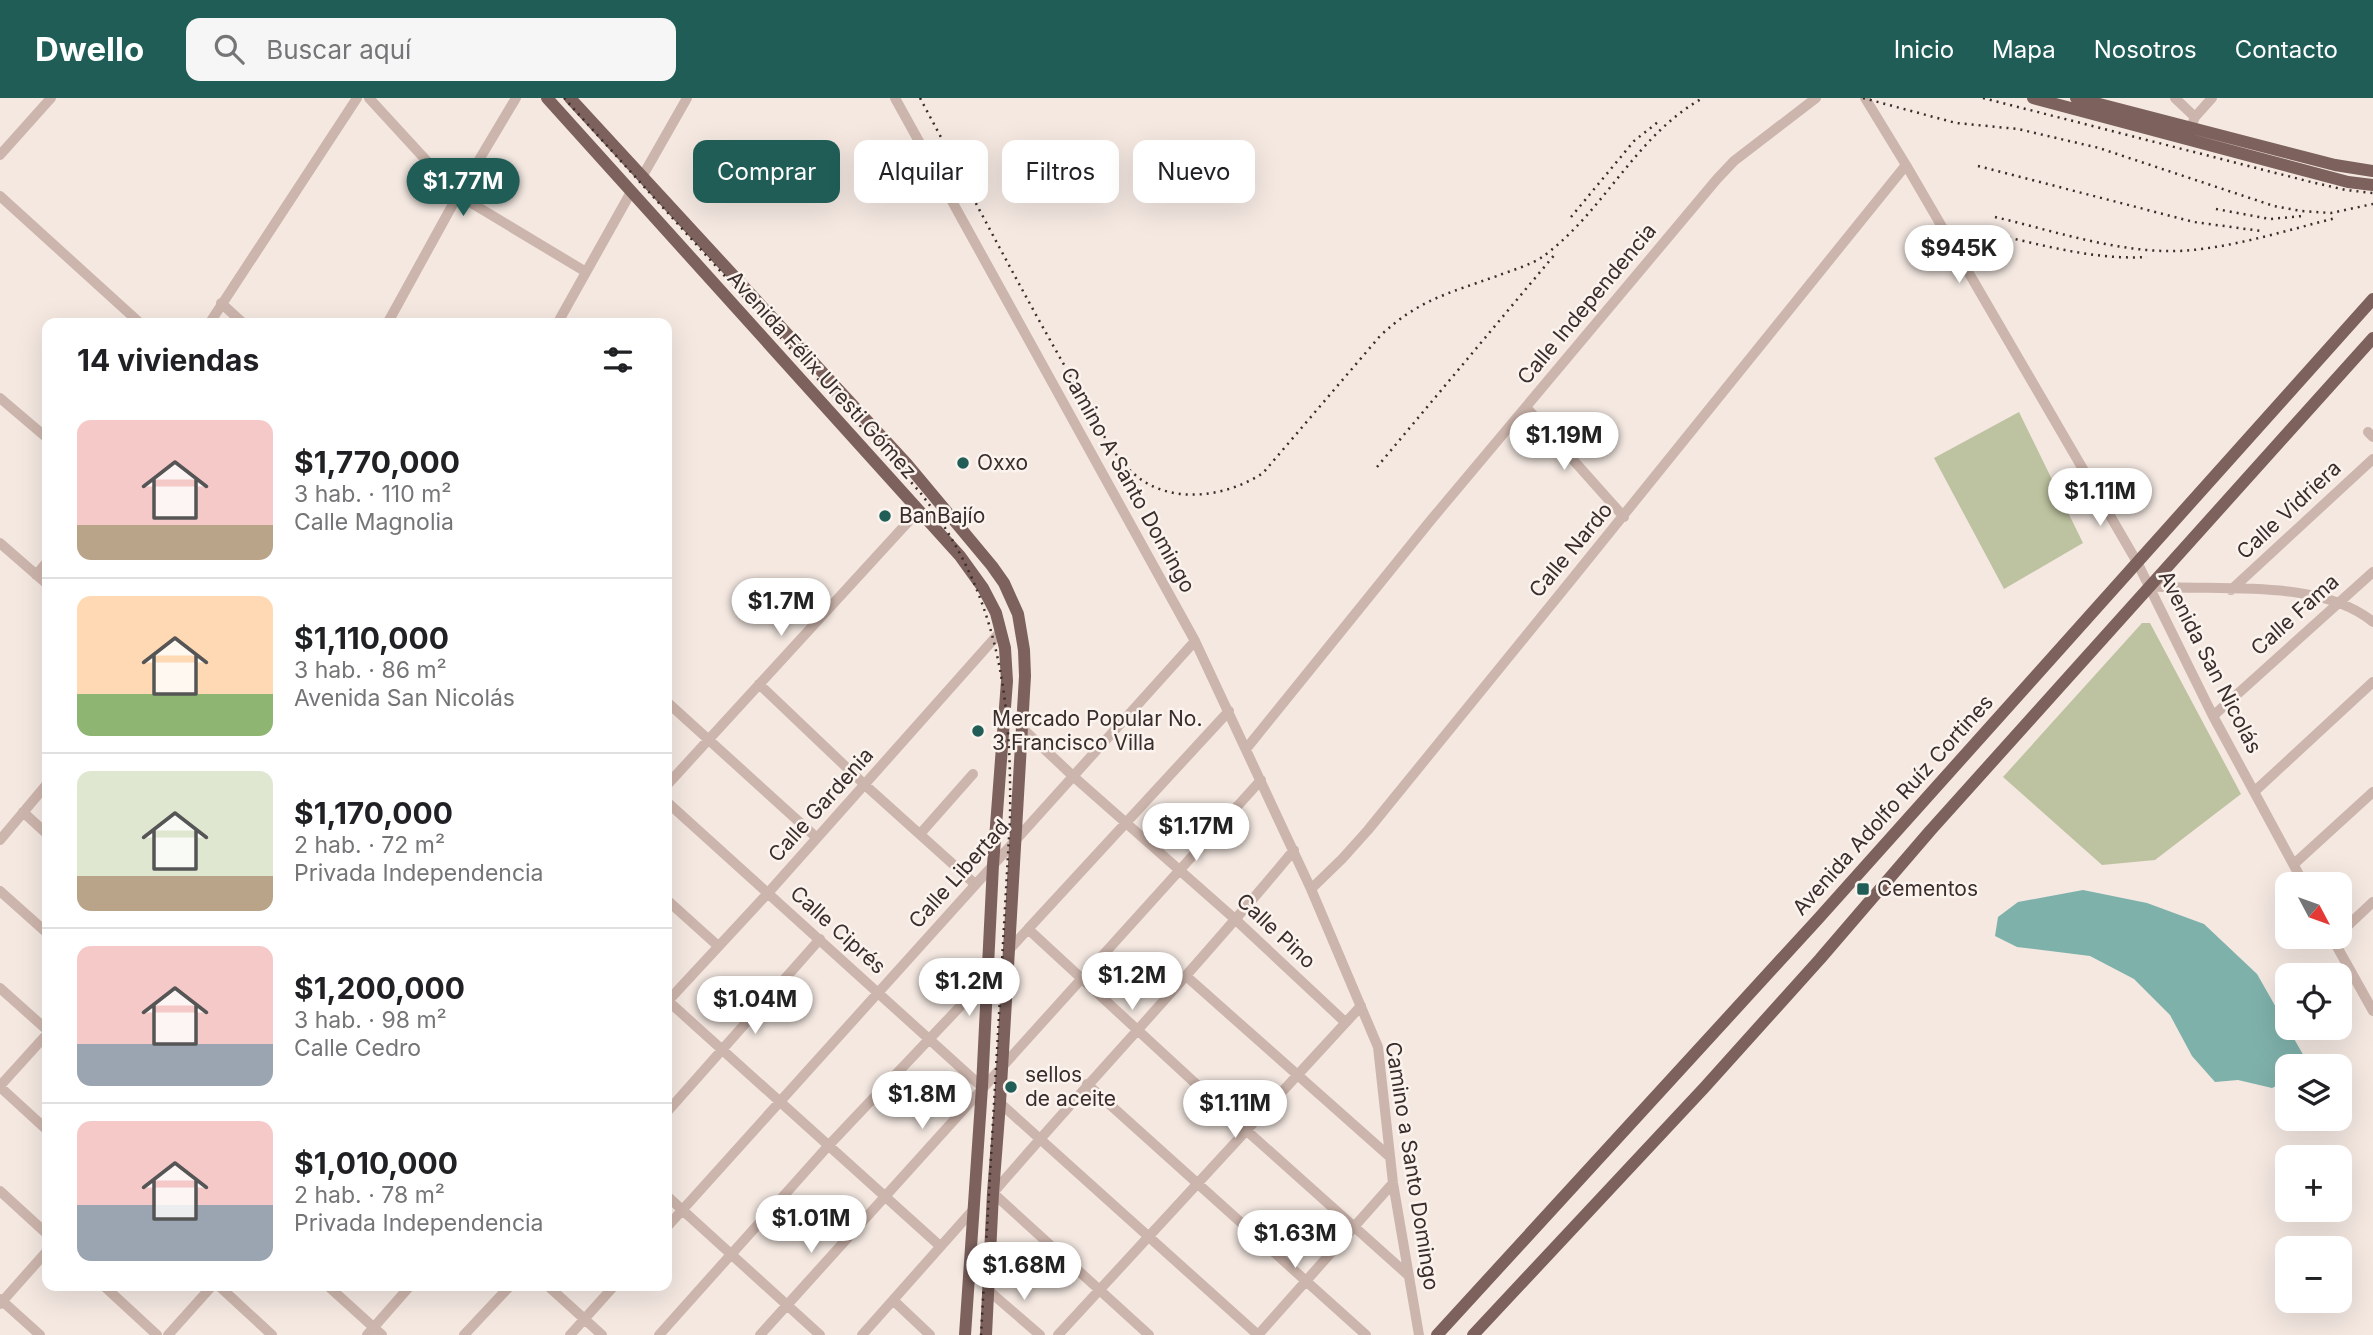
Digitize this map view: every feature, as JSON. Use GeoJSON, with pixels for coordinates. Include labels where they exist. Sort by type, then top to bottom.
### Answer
{"type":"FeatureCollection","features":[{"type":"Feature","properties":{"kind":"main road","name":"Avenida Félix Uresti Gómez"},"geometry":{"type":"LineString","coordinates":[[547,98],[974,574],[990,599],[1001,631],[1007,681],[993,865],[982,1087],[965,1335]]}},
{"type":"Feature","properties":{"kind":"main road","name":"Avenida Félix Uresti Gómez"},"geometry":{"type":"LineString","coordinates":[[570,98],[907,464],[1004,583],[1018,614],[1025,676],[1023,729],[986,1335]]}},
{"type":"Feature","properties":{"kind":"main road"},"geometry":{"type":"LineString","coordinates":[[2033,98],[2348,182],[2373,185]]}},
{"type":"Feature","properties":{"kind":"main road"},"geometry":{"type":"LineString","coordinates":[[2076,98],[2193,122],[2335,164],[2373,172]]}},
{"type":"Feature","properties":{"kind":"main road","name":"Avenida Adolfo Ruíz Cortines"},"geometry":{"type":"LineString","coordinates":[[1437,1335],[1818,919],[2373,299]]}},
{"type":"Feature","properties":{"kind":"main road"},"geometry":{"type":"LineString","coordinates":[[1473,1335],[1704,1088],[2148,586],[2373,338]]}},
{"type":"Feature","properties":{"kind":"street"},"geometry":{"type":"LineString","coordinates":[[0,155],[51,98]]}},
{"type":"Feature","properties":{"kind":"street"},"geometry":{"type":"LineString","coordinates":[[212,318],[357,98]]}},
{"type":"Feature","properties":{"kind":"street"},"geometry":{"type":"LineString","coordinates":[[369,98],[458,195],[586,272]]}},
{"type":"Feature","properties":{"kind":"street"},"geometry":{"type":"LineString","coordinates":[[390,318],[458,195],[516,98]]}},
{"type":"Feature","properties":{"kind":"street"},"geometry":{"type":"LineString","coordinates":[[642,177],[687,98]]}},
{"type":"Feature","properties":{"kind":"street","name":"Camino A Santo Domingo"},"geometry":{"type":"LineString","coordinates":[[895,98],[1195,641],[1311,889]]}},
{"type":"Feature","properties":{"kind":"street","name":"Calle Independencia"},"geometry":{"type":"LineString","coordinates":[[1247,749],[1526,407],[1734,161],[1816,98]]}},
{"type":"Feature","properties":{"kind":"street","name":"Avenida San Nicolás"},"geometry":{"type":"LineString","coordinates":[[1865,98],[2137,562],[2213,716],[2298,872]]}},
{"type":"Feature","properties":{"kind":"street"},"geometry":{"type":"LineString","coordinates":[[2175,98],[2193,122],[2212,98]]}},
{"type":"Feature","properties":{"kind":"street","name":"Calle Nardo"},"geometry":{"type":"LineString","coordinates":[[1311,889],[1368,830],[1528,631],[1624,517],[1906,165]]}},
{"type":"Feature","properties":{"kind":"street"},"geometry":{"type":"LineString","coordinates":[[560,318],[631,192]]}},
{"type":"Feature","properties":{"kind":"street"},"geometry":{"type":"LineString","coordinates":[[0,196],[134,318]]}},
{"type":"Feature","properties":{"kind":"street"},"geometry":{"type":"LineString","coordinates":[[221,303],[237,318]]}},
{"type":"Feature","properties":{"kind":"street"},"geometry":{"type":"LineString","coordinates":[[0,398],[42,434]]}},
{"type":"Feature","properties":{"kind":"street"},"geometry":{"type":"LineString","coordinates":[[1526,407],[1624,517]]}},
{"type":"Feature","properties":{"kind":"street","name":"Calle Vidriera"},"geometry":{"type":"LineString","coordinates":[[2231,590],[2373,460]]}},
{"type":"Feature","properties":{"kind":"street"},"geometry":{"type":"LineString","coordinates":[[672,780],[918,511]]}},
{"type":"Feature","properties":{"kind":"street"},"geometry":{"type":"LineString","coordinates":[[0,543],[42,580]]}},
{"type":"Feature","properties":{"kind":"street"},"geometry":{"type":"LineString","coordinates":[[36,575],[42,568]]}},
{"type":"Feature","properties":{"kind":"street","name":"Calle Fama"},"geometry":{"type":"LineString","coordinates":[[2213,716],[2373,572]]}},
{"type":"Feature","properties":{"kind":"street"},"geometry":{"type":"LineString","coordinates":[[2148,586],[2314,595],[2353,608],[2373,622]]}},
{"type":"Feature","properties":{"kind":"street","name":"Calle Gardenia"},"geometry":{"type":"LineString","coordinates":[[672,996],[768,893],[1001,631]]}},
{"type":"Feature","properties":{"kind":"street","name":"Calle Libertad"},"geometry":{"type":"LineString","coordinates":[[672,1221],[1195,641]]}},
{"type":"Feature","properties":{"kind":"street"},"geometry":{"type":"LineString","coordinates":[[2255,791],[2373,682]]}},
{"type":"Feature","properties":{"kind":"street"},"geometry":{"type":"LineString","coordinates":[[759,684],[975,884]]}},
{"type":"Feature","properties":{"kind":"street"},"geometry":{"type":"LineString","coordinates":[[672,707],[817,838]]}},
{"type":"Feature","properties":{"kind":"street"},"geometry":{"type":"LineString","coordinates":[[1009,950],[1229,711]]}},
{"type":"Feature","properties":{"kind":"street","name":"Calle Pino"},"geometry":{"type":"LineString","coordinates":[[1023,729],[1345,1022]]}},
{"type":"Feature","properties":{"kind":"street"},"geometry":{"type":"LineString","coordinates":[[920,834],[973,775]]}},
{"type":"Feature","properties":{"kind":"street"},"geometry":{"type":"LineString","coordinates":[[760,1335],[1261,780]]}},
{"type":"Feature","properties":{"kind":"street"},"geometry":{"type":"LineString","coordinates":[[0,840],[42,790]]}},
{"type":"Feature","properties":{"kind":"street"},"geometry":{"type":"LineString","coordinates":[[2294,864],[2373,792]]}},
{"type":"Feature","properties":{"kind":"street","name":"Calle Ciprés"},"geometry":{"type":"LineString","coordinates":[[672,807],[982,1087]]}},
{"type":"Feature","properties":{"kind":"street"},"geometry":{"type":"LineString","coordinates":[[23,812],[42,829]]}},
{"type":"Feature","properties":{"kind":"street"},"geometry":{"type":"LineString","coordinates":[[1149,1335],[993,1193],[1087,1084],[1236,920],[1294,850]]}},
{"type":"Feature","properties":{"kind":"street","name":"Camino a Santo Domingo"},"geometry":{"type":"LineString","coordinates":[[1311,889],[1378,1047],[1393,1183],[1419,1335]]}},
{"type":"Feature","properties":{"kind":"street"},"geometry":{"type":"LineString","coordinates":[[0,891],[42,929]]}},
{"type":"Feature","properties":{"kind":"street"},"geometry":{"type":"LineString","coordinates":[[2352,921],[2373,902]]}},
{"type":"Feature","properties":{"kind":"street"},"geometry":{"type":"LineString","coordinates":[[672,905],[718,945]]}},
{"type":"Feature","properties":{"kind":"street"},"geometry":{"type":"LineString","coordinates":[[1028,929],[1408,1275]]}},
{"type":"Feature","properties":{"kind":"street"},"geometry":{"type":"LineString","coordinates":[[672,1106],[820,939]]}},
{"type":"Feature","properties":{"kind":"street"},"geometry":{"type":"LineString","coordinates":[[2342,949],[2373,1011]]}},
{"type":"Feature","properties":{"kind":"street"},"geometry":{"type":"LineString","coordinates":[[659,1335],[829,1145],[988,976]]}},
{"type":"Feature","properties":{"kind":"street"},"geometry":{"type":"LineString","coordinates":[[1186,976],[1390,1157]]}},
{"type":"Feature","properties":{"kind":"street"},"geometry":{"type":"LineString","coordinates":[[0,988],[42,1027]]}},
{"type":"Feature","properties":{"kind":"street"},"geometry":{"type":"LineString","coordinates":[[672,1005],[940,1247]]}},
{"type":"Feature","properties":{"kind":"street"},"geometry":{"type":"LineString","coordinates":[[1058,1335],[1361,1006]]}},
{"type":"Feature","properties":{"kind":"street"},"geometry":{"type":"LineString","coordinates":[[42,1038],[0,1087],[42,1125]]}},
{"type":"Feature","properties":{"kind":"street"},"geometry":{"type":"LineString","coordinates":[[1087,1084],[1366,1335]]}},
{"type":"Feature","properties":{"kind":"street"},"geometry":{"type":"LineString","coordinates":[[1000,1103],[1258,1335],[1393,1183]]}},
{"type":"Feature","properties":{"kind":"street"},"geometry":{"type":"LineString","coordinates":[[0,1191],[42,1229]]}},
{"type":"Feature","properties":{"kind":"street"},"geometry":{"type":"LineString","coordinates":[[672,1201],[820,1335]]}},
{"type":"Feature","properties":{"kind":"street"},"geometry":{"type":"LineString","coordinates":[[862,1335],[973,1210]]}},
{"type":"Feature","properties":{"kind":"street"},"geometry":{"type":"LineString","coordinates":[[40,1335],[1,1301],[42,1256]]}},
{"type":"Feature","properties":{"kind":"street"},"geometry":{"type":"LineString","coordinates":[[109,1291],[157,1335]]}},
{"type":"Feature","properties":{"kind":"street"},"geometry":{"type":"LineString","coordinates":[[168,1335],[208,1291]]}},
{"type":"Feature","properties":{"kind":"street"},"geometry":{"type":"LineString","coordinates":[[224,1291],[272,1335]]}},
{"type":"Feature","properties":{"kind":"street"},"geometry":{"type":"LineString","coordinates":[[333,1291],[374,1333],[407,1291]]}},
{"type":"Feature","properties":{"kind":"street"},"geometry":{"type":"LineString","coordinates":[[464,1335],[505,1291]]}},
{"type":"Feature","properties":{"kind":"street"},"geometry":{"type":"LineString","coordinates":[[553,1291],[603,1335]]}},
{"type":"Feature","properties":{"kind":"street"},"geometry":{"type":"LineString","coordinates":[[570,1335],[609,1291]]}},
{"type":"Feature","properties":{"kind":"street"},"geometry":{"type":"LineString","coordinates":[[989,1291],[1040,1335]]}},
{"type":"Feature","properties":{"kind":"street"},"geometry":{"type":"LineString","coordinates":[[893,1300],[930,1335]]}},
{"type":"Feature","properties":{"kind":"green space"},"geometry":{"type":"Polygon","coordinates":[[[2019,412],[2083,543],[2004,589],[1934,458],[2019,412]]]}},
{"type":"Feature","properties":{"kind":"green space"},"geometry":{"type":"Polygon","coordinates":[[[2142,623],[2150,623],[2241,794],[2155,860],[2102,865],[2003,777],[2142,623]]]}},
{"type":"Feature","properties":{"kind":"water"},"geometry":{"type":"Polygon","coordinates":[[[2083,890],[2147,903],[2204,924],[2257,974],[2275,1006],[2275,1040],[2295,1040],[2303,1054],[2275,1054],[2275,1087],[2272,1088],[2238,1080],[2215,1082],[2192,1056],[2170,1015],[2134,979],[2090,956],[2017,947],[1995,936],[1998,917],[2018,902],[2083,890]]]}},
{"type":"Feature","properties":{"kind":"railway"},"geometry":{"type":"LineString","coordinates":[[564,98],[919,491],[946,529],[967,567],[983,606],[1003,687],[1008,729],[1010,819],[981,1335]]}},
{"type":"Feature","properties":{"kind":"railway"},"geometry":{"type":"LineString","coordinates":[[920,98],[1034,312],[1110,446],[1128,469],[1139,478],[1169,492],[1185,494],[1218,492],[1263,473],[1380,336],[1394,324],[1435,299],[1522,267],[1545,255],[1586,217],[1659,131],[1703,98]]}},
{"type":"Feature","properties":{"kind":"railway"},"geometry":{"type":"LineString","coordinates":[[1863,98],[1956,123],[2018,129],[2099,148],[2274,206],[2331,213],[2373,204]]}},
{"type":"Feature","properties":{"kind":"railway"},"geometry":{"type":"LineString","coordinates":[[1983,98],[2311,182],[2373,193]]}},
{"type":"Feature","properties":{"kind":"railway"},"geometry":{"type":"LineString","coordinates":[[1571,217],[1634,141],[1658,122]]}},
{"type":"Feature","properties":{"kind":"railway"},"geometry":{"type":"LineString","coordinates":[[1978,166],[2194,222],[2261,231]]}},
{"type":"Feature","properties":{"kind":"railway"},"geometry":{"type":"LineString","coordinates":[[2216,209],[2270,219],[2303,216]]}},
{"type":"Feature","properties":{"kind":"railway"},"geometry":{"type":"LineString","coordinates":[[1995,217],[2099,243],[2163,251],[2227,245],[2336,218]]}},
{"type":"Feature","properties":{"kind":"railway"},"geometry":{"type":"LineString","coordinates":[[2002,236],[2092,255],[2147,257]]}},
{"type":"Feature","properties":{"kind":"railway"},"geometry":{"type":"LineString","coordinates":[[1377,467],[1556,253]]}},
{"type":"Feature","properties":{"kind":"place","name":"Oxxo"},"geometry":{"type":"Point","coordinates":[963,463]}},
{"type":"Feature","properties":{"kind":"place","name":"BanBajío"},"geometry":{"type":"Point","coordinates":[885,516]}},
{"type":"Feature","properties":{"kind":"place","name":"Mercado Popular No. 3 Francisco Villa"},"geometry":{"type":"Point","coordinates":[978,731]}},
{"type":"Feature","properties":{"kind":"place","name":"Cementos"},"geometry":{"type":"Point","coordinates":[1863,889]}},
{"type":"Feature","properties":{"kind":"place","name":"sellos de aceite"},"geometry":{"type":"Point","coordinates":[1011,1087]}}]}
